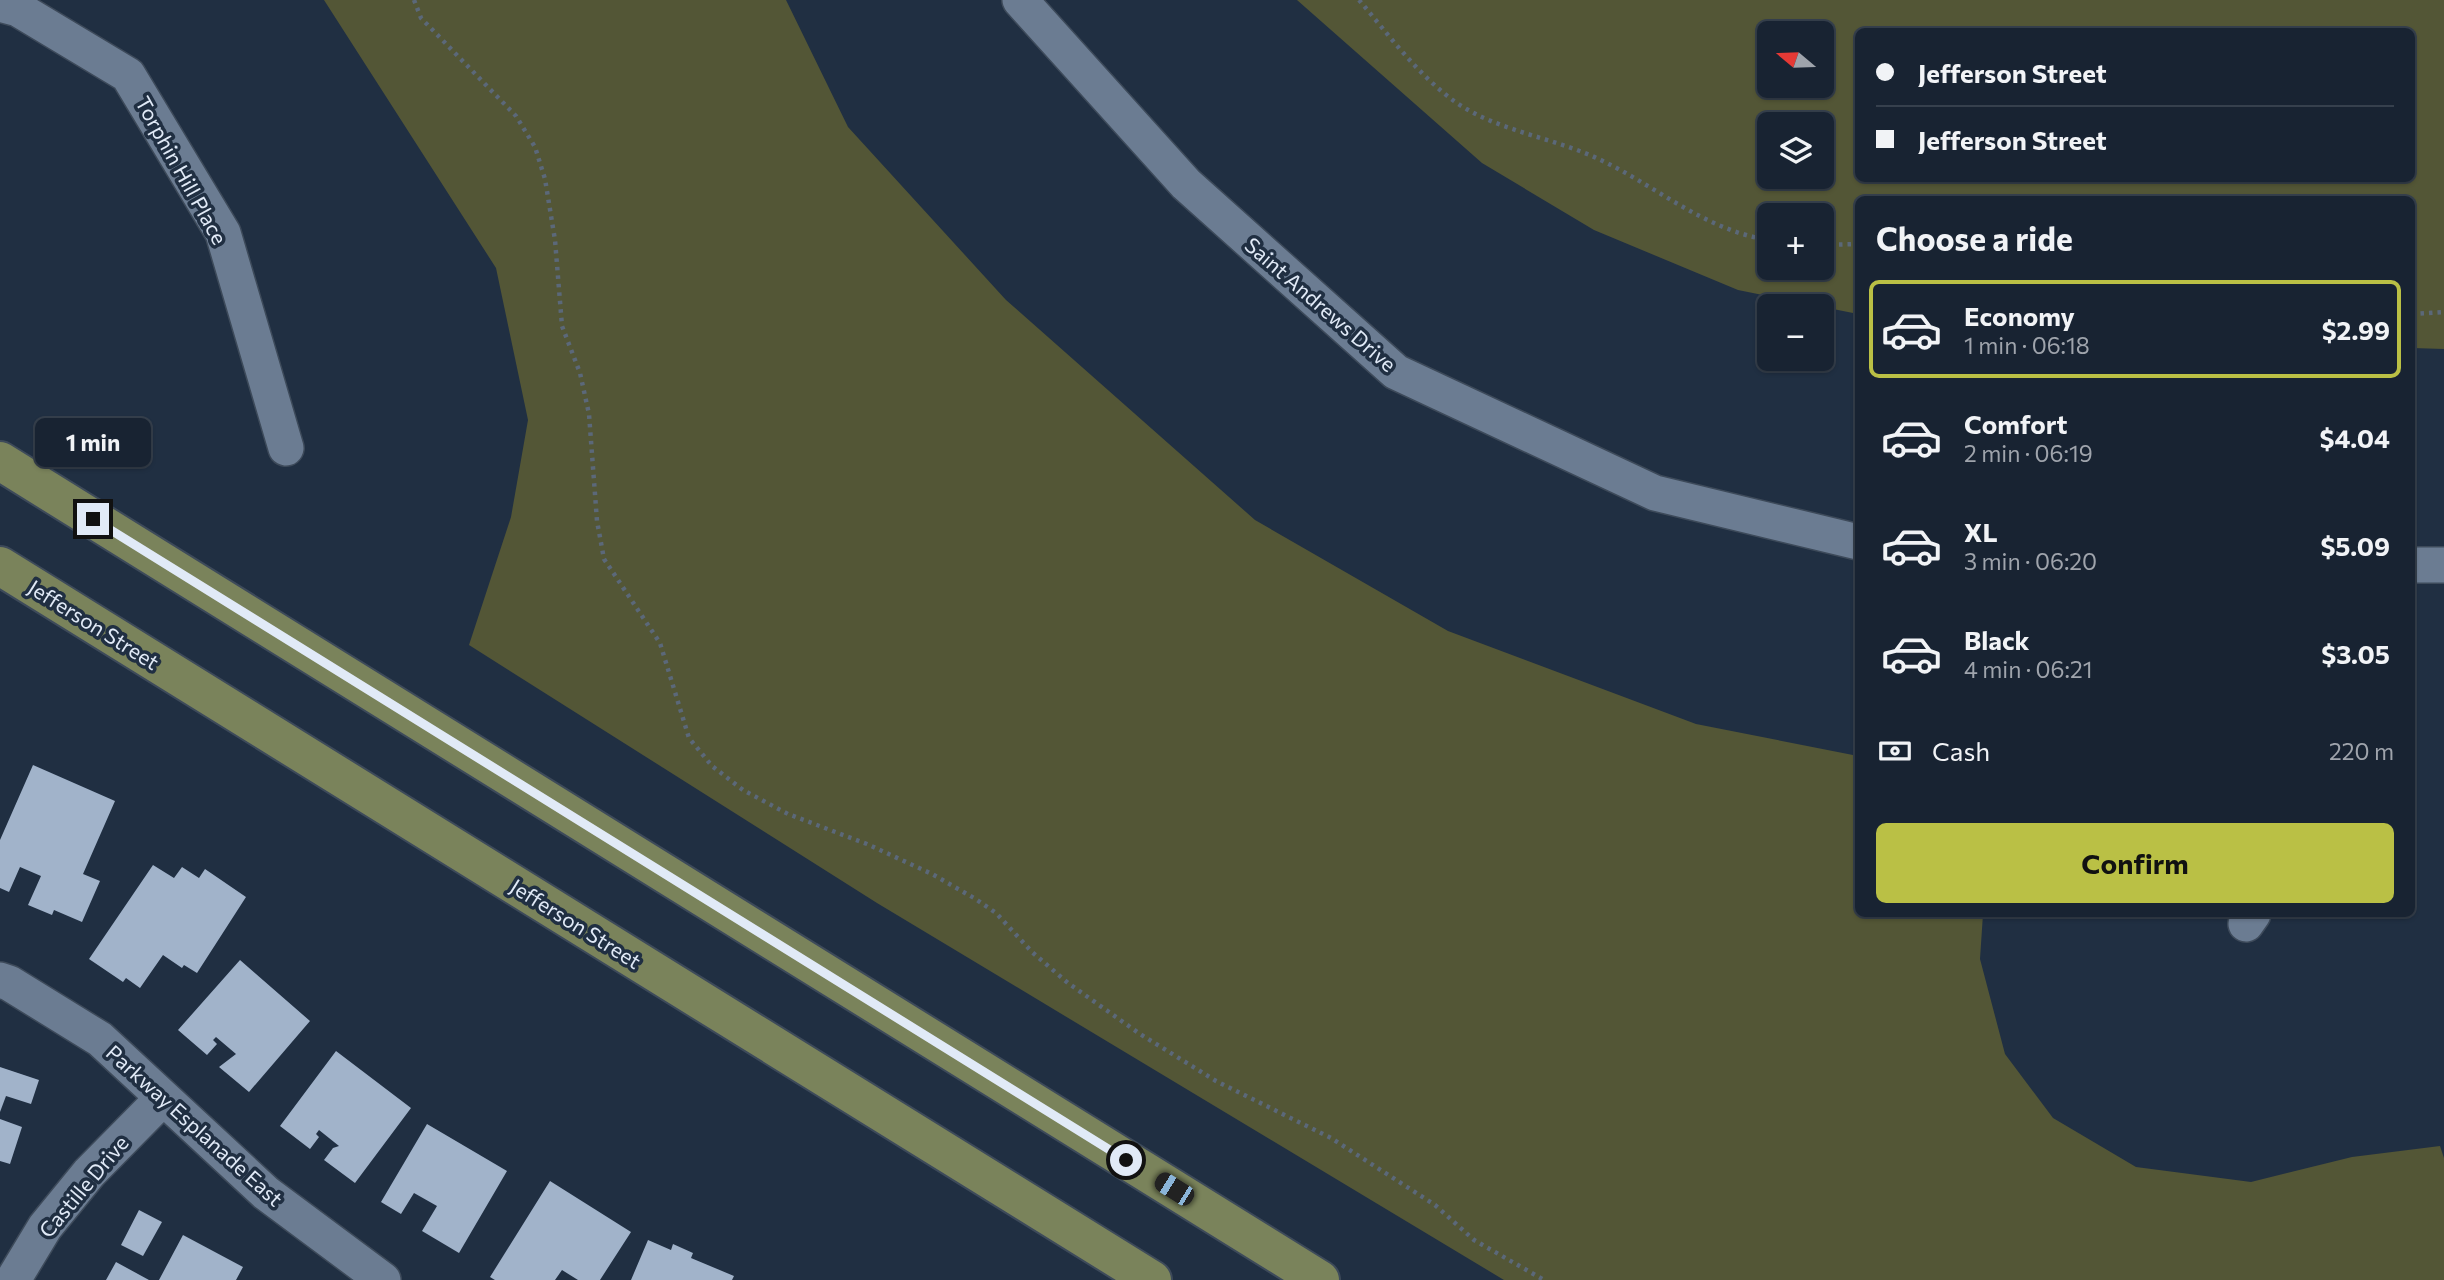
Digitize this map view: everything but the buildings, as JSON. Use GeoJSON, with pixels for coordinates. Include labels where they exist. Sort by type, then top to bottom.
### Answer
{"type":"FeatureCollection","features":[{"type":"Feature","properties":{"kind":"main road"},"geometry":{"type":"LineString","coordinates":[[0,461],[1320,1280]]}},
{"type":"Feature","properties":{"kind":"main road","name":"Jefferson Street"},"geometry":{"type":"LineString","coordinates":[[0,566],[1152,1280]]}},
{"type":"Feature","properties":{"kind":"street","name":"Saint Andrews Drive"},"geometry":{"type":"LineString","coordinates":[[1020,0],[1186,184],[1396,372],[1655,493],[1855,541]]}},
{"type":"Feature","properties":{"kind":"street","name":"Torphin Hill Place"},"geometry":{"type":"LineString","coordinates":[[0,4],[18,9],[128,75],[223,233],[286,448]]}},
{"type":"Feature","properties":{"kind":"street"},"geometry":{"type":"LineString","coordinates":[[2415,565],[2444,565]]}},
{"type":"Feature","properties":{"kind":"street","name":"Parkway Esplanade East"},"geometry":{"type":"LineString","coordinates":[[0,980],[100,1040],[266,1193],[383,1280]]}},
{"type":"Feature","properties":{"kind":"street","name":"Castille Drive"},"geometry":{"type":"LineString","coordinates":[[13,1280],[45,1227],[89,1173],[162,1099]]}},
{"type":"Feature","properties":{"kind":"path"},"geometry":{"type":"LineString","coordinates":[[414,0],[421,18],[516,116],[535,148],[545,179],[555,240],[562,326],[580,373],[589,414],[597,521],[604,559],[660,643],[689,738],[712,766],[743,790],[788,814],[867,844],[932,874],[974,898],[996,912],[1032,952],[1068,983],[1140,1034],[1216,1081],[1331,1138],[1435,1205],[1474,1240],[1544,1280]]}},
{"type":"Feature","properties":{"kind":"path"},"geometry":{"type":"LineString","coordinates":[[1359,0],[1424,76],[1477,116],[1592,156],[1704,220],[1757,237]]}},
{"type":"Feature","properties":{"kind":"path"},"geometry":{"type":"LineString","coordinates":[[1834,245],[1855,244]]}},
{"type":"Feature","properties":{"kind":"path"},"geometry":{"type":"LineString","coordinates":[[2415,314],[2444,312]]}},
{"type":"Feature","properties":{"kind":"green space"},"geometry":{"type":"Polygon","coordinates":[[[324,0],[786,0],[848,127],[1006,300],[1255,520],[1448,631],[1696,724],[1855,755],[1855,917],[1983,917],[1980,959],[2005,1054],[2053,1118],[2136,1167],[2251,1182],[2352,1157],[2440,1146],[2444,1158],[2444,1280],[1504,1280],[877,903],[469,645],[511,517],[528,420],[496,268],[324,0]]]}},
{"type":"Feature","properties":{"kind":"green space"},"geometry":{"type":"Polygon","coordinates":[[[1297,0],[2444,0],[2444,349],[2415,348],[2415,196],[1855,196],[1855,313],[1834,309],[1834,294],[1758,294],[1738,290],[1594,230],[1482,163],[1297,0]]]}},
{"type":"Feature","properties":{"kind":"route"},"geometry":{"type":"LineString","coordinates":[[93,519],[1126,1160]]}}]}
